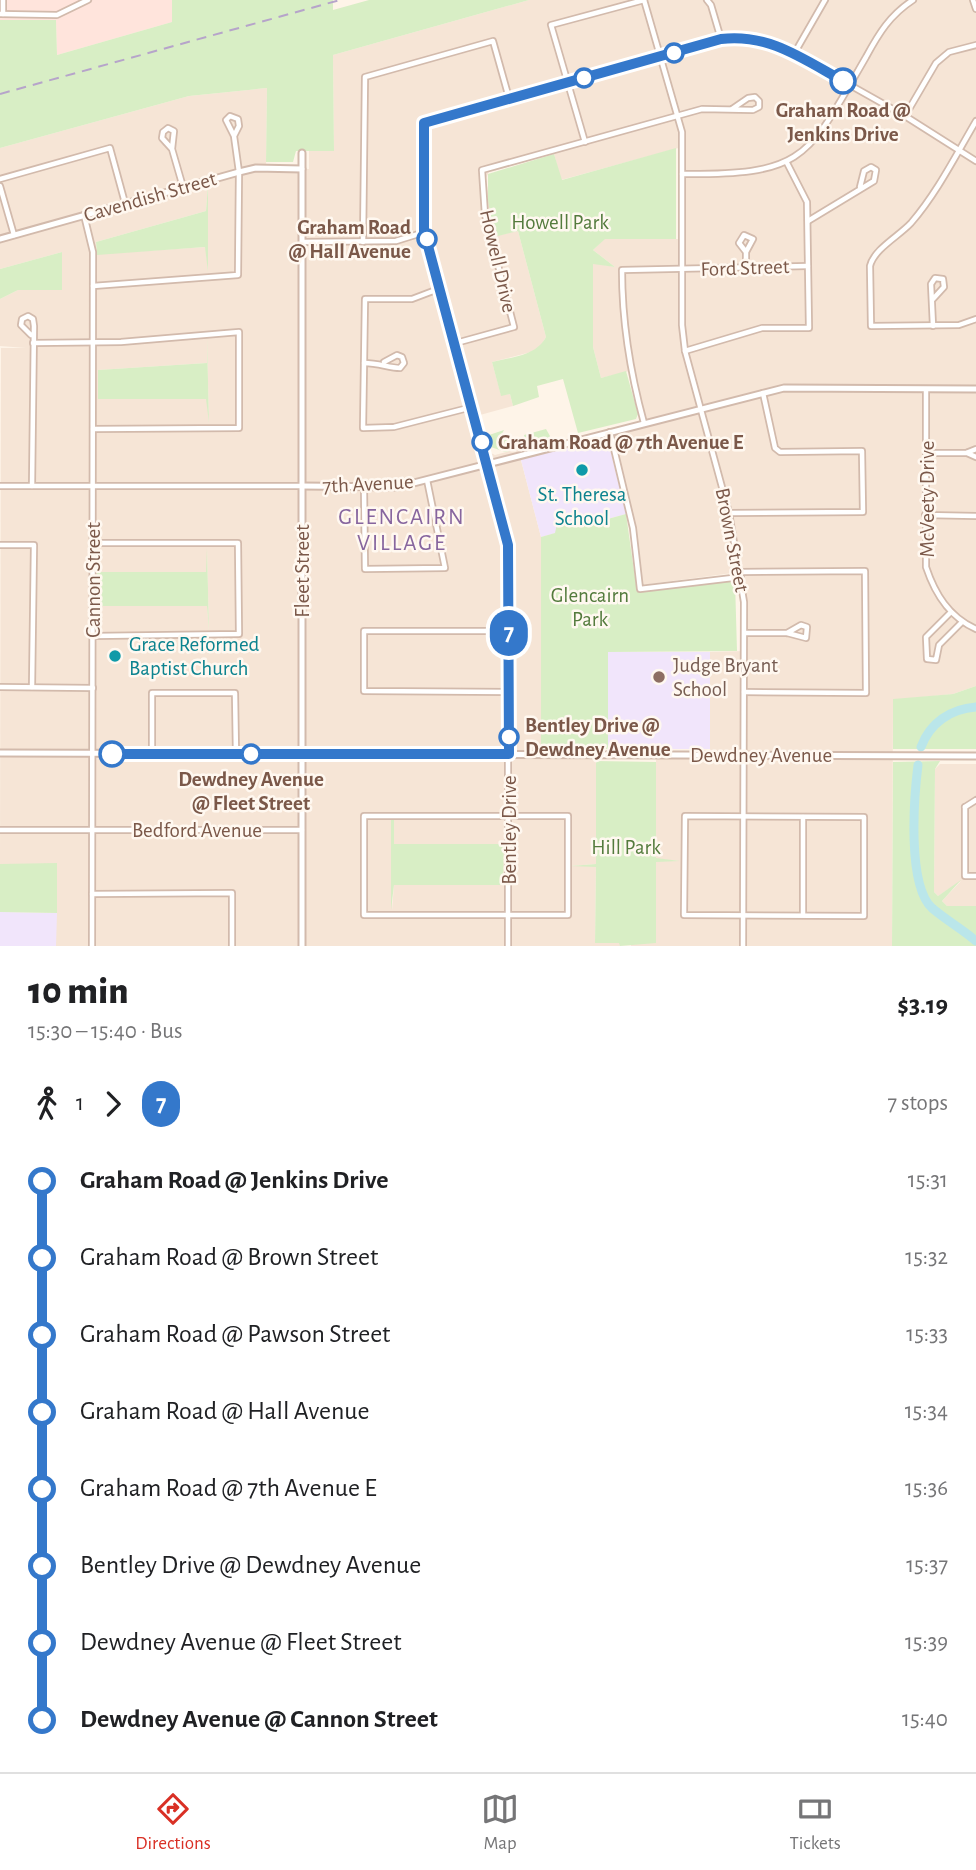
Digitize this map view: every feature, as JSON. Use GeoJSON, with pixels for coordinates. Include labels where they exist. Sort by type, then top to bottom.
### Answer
{"type":"FeatureCollection","features":[{"type":"Feature","properties":{"kind":"street"},"geometry":{"type":"LineString","coordinates":[[3,0],[2,14],[57,15],[88,0]]}},
{"type":"Feature","properties":{"kind":"street"},"geometry":{"type":"LineString","coordinates":[[585,142],[551,25],[644,0]]}},
{"type":"Feature","properties":{"kind":"street","name":"Brown Street"},"geometry":{"type":"LineString","coordinates":[[644,0],[682,132],[685,351],[729,513],[741,575],[745,633],[743,946]]}},
{"type":"Feature","properties":{"kind":"street"},"geometry":{"type":"LineString","coordinates":[[707,0],[712,2],[721,39]]}},
{"type":"Feature","properties":{"kind":"street"},"geometry":{"type":"LineString","coordinates":[[794,54],[825,0]]}},
{"type":"Feature","properties":{"kind":"street"},"geometry":{"type":"LineString","coordinates":[[682,174],[759,172],[787,163],[810,145],[827,126],[884,26],[898,10],[913,0]]}},
{"type":"Feature","properties":{"kind":"street"},"geometry":{"type":"LineString","coordinates":[[973,0],[976,9]]}},
{"type":"Feature","properties":{"kind":"street"},"geometry":{"type":"LineString","coordinates":[[363,242],[365,77],[493,41],[509,98],[721,39],[761,39],[794,54],[905,116],[960,148],[976,161]]}},
{"type":"Feature","properties":{"kind":"street"},"geometry":{"type":"LineString","coordinates":[[905,116],[936,63],[949,52],[976,45]]}},
{"type":"Feature","properties":{"kind":"street"},"geometry":{"type":"LineString","coordinates":[[755,97],[759,101],[759,107],[753,110],[732,110],[748,98],[755,97]]}},
{"type":"Feature","properties":{"kind":"street","name":"Bentley Drive"},"geometry":{"type":"LineString","coordinates":[[508,946],[508,545],[425,232],[424,123],[509,98]]}},
{"type":"Feature","properties":{"kind":"street","name":"Howell Drive"},"geometry":{"type":"LineString","coordinates":[[456,342],[513,327],[485,215],[482,170],[702,109],[732,110]]}},
{"type":"Feature","properties":{"kind":"street"},"geometry":{"type":"LineString","coordinates":[[976,121],[921,212],[897,238],[872,258],[870,266],[871,326],[959,326],[976,319]]}},
{"type":"Feature","properties":{"kind":"street"},"geometry":{"type":"LineString","coordinates":[[93,286],[238,275],[239,172],[234,135]]}},
{"type":"Feature","properties":{"kind":"street"},"geometry":{"type":"LineString","coordinates":[[0,179],[110,148],[125,203]]}},
{"type":"Feature","properties":{"kind":"street"},"geometry":{"type":"LineString","coordinates":[[172,149],[183,187]]}},
{"type":"Feature","properties":{"kind":"street","name":"Fleet Street"},"geometry":{"type":"LineString","coordinates":[[302,153],[302,946]]}},
{"type":"Feature","properties":{"kind":"street"},"geometry":{"type":"LineString","coordinates":[[685,351],[762,328],[809,328],[808,221],[804,191],[787,163]]}},
{"type":"Feature","properties":{"kind":"street"},"geometry":{"type":"LineString","coordinates":[[808,221],[837,206],[860,187],[874,181],[876,170],[871,167],[864,171],[860,187]]}},
{"type":"Feature","properties":{"kind":"street","name":"Cavendish Street"},"geometry":{"type":"LineString","coordinates":[[0,239],[256,168],[302,169]]}},
{"type":"Feature","properties":{"kind":"street"},"geometry":{"type":"LineString","coordinates":[[0,186],[14,235]]}},
{"type":"Feature","properties":{"kind":"street","name":"Cannon Street"},"geometry":{"type":"LineString","coordinates":[[84,215],[93,248],[92,946]]}},
{"type":"Feature","properties":{"kind":"street"},"geometry":{"type":"LineString","coordinates":[[303,242],[396,242],[425,232]]}},
{"type":"Feature","properties":{"kind":"street"},"geometry":{"type":"LineString","coordinates":[[746,251],[746,265]]}},
{"type":"Feature","properties":{"kind":"street","name":"Ford Street"},"geometry":{"type":"LineString","coordinates":[[644,423],[630,373],[622,323],[622,270],[682,271],[746,265],[808,266]]}},
{"type":"Feature","properties":{"kind":"street"},"geometry":{"type":"LineString","coordinates":[[933,299],[944,288],[943,279],[932,281],[933,326]]}},
{"type":"Feature","properties":{"kind":"street"},"geometry":{"type":"LineString","coordinates":[[441,288],[412,299],[365,299],[363,428],[394,427],[472,407]]}},
{"type":"Feature","properties":{"kind":"street"},"geometry":{"type":"LineString","coordinates":[[33,343],[93,342],[239,332],[239,428],[93,429]]}},
{"type":"Feature","properties":{"kind":"street"},"geometry":{"type":"LineString","coordinates":[[32,335],[32,485]]}},
{"type":"Feature","properties":{"kind":"street"},"geometry":{"type":"LineString","coordinates":[[364,363],[384,362]]}},
{"type":"Feature","properties":{"kind":"street","name":"7th Avenue"},"geometry":{"type":"LineString","coordinates":[[0,485],[398,487],[784,388],[976,388]]}},
{"type":"Feature","properties":{"kind":"street","name":"McVeety Drive"},"geometry":{"type":"LineString","coordinates":[[926,390],[926,567],[931,582],[951,612],[976,629]]}},
{"type":"Feature","properties":{"kind":"street"},"geometry":{"type":"LineString","coordinates":[[729,513],[863,512],[862,451],[780,452],[775,448],[762,392]]}},
{"type":"Feature","properties":{"kind":"street"},"geometry":{"type":"LineString","coordinates":[[610,432],[634,528],[640,589],[741,575],[865,571],[866,693],[744,692]]}},
{"type":"Feature","properties":{"kind":"street"},"geometry":{"type":"LineString","coordinates":[[927,453],[966,453],[976,449]]}},
{"type":"Feature","properties":{"kind":"street"},"geometry":{"type":"LineString","coordinates":[[966,453],[976,457]]}},
{"type":"Feature","properties":{"kind":"street"},"geometry":{"type":"LineString","coordinates":[[364,486],[365,569],[445,568],[427,480]]}},
{"type":"Feature","properties":{"kind":"street"},"geometry":{"type":"LineString","coordinates":[[925,515],[976,516]]}},
{"type":"Feature","properties":{"kind":"street"},"geometry":{"type":"LineString","coordinates":[[93,543],[238,543],[239,634],[93,636]]}},
{"type":"Feature","properties":{"kind":"street"},"geometry":{"type":"LineString","coordinates":[[0,545],[34,545],[32,687]]}},
{"type":"Feature","properties":{"kind":"street"},"geometry":{"type":"LineString","coordinates":[[951,612],[926,637],[927,659],[936,660],[939,645],[962,622]]}},
{"type":"Feature","properties":{"kind":"street"},"geometry":{"type":"LineString","coordinates":[[745,633],[787,633],[800,639],[808,634],[807,627],[800,625],[787,633]]}},
{"type":"Feature","properties":{"kind":"street"},"geometry":{"type":"LineString","coordinates":[[509,631],[364,631],[364,691],[509,692]]}},
{"type":"Feature","properties":{"kind":"street"},"geometry":{"type":"LineString","coordinates":[[0,687],[93,688]]}},
{"type":"Feature","properties":{"kind":"street"},"geometry":{"type":"LineString","coordinates":[[152,754],[152,693],[235,693],[236,754]]}},
{"type":"Feature","properties":{"kind":"street","name":"Dewdney Avenue"},"geometry":{"type":"LineString","coordinates":[[0,753],[976,756]]}},
{"type":"Feature","properties":{"kind":"street"},"geometry":{"type":"LineString","coordinates":[[976,803],[965,807],[965,876],[976,876]]}},
{"type":"Feature","properties":{"kind":"street"},"geometry":{"type":"LineString","coordinates":[[364,816],[509,816],[568,816],[568,915],[364,915],[364,816]]}},
{"type":"Feature","properties":{"kind":"street"},"geometry":{"type":"LineString","coordinates":[[685,816],[743,817],[864,817],[864,916],[684,915],[685,816]]}},
{"type":"Feature","properties":{"kind":"street"},"geometry":{"type":"LineString","coordinates":[[803,817],[803,915]]}},
{"type":"Feature","properties":{"kind":"street","name":"Bedford Avenue"},"geometry":{"type":"LineString","coordinates":[[0,830],[302,830]]}},
{"type":"Feature","properties":{"kind":"street"},"geometry":{"type":"LineString","coordinates":[[92,894],[232,893],[232,946]]}},
{"type":"Feature","properties":{"kind":"shaded area"},"geometry":{"type":"Polygon","coordinates":[[[0,0],[172,0],[172,22],[57,55],[56,20],[0,20],[0,0]]]}},
{"type":"Feature","properties":{"kind":"shaded area"},"geometry":{"type":"Polygon","coordinates":[[[529,0],[976,0],[976,686],[953,694],[893,700],[892,946],[631,946],[631,943],[656,942],[656,861],[679,861],[656,859],[656,755],[710,755],[710,652],[745,651],[740,572],[642,585],[636,529],[613,435],[645,427],[630,371],[601,378],[593,347],[593,263],[615,267],[593,250],[604,239],[682,239],[682,147],[561,180],[554,154],[489,172],[486,178],[494,236],[518,231],[546,337],[540,347],[531,352],[492,362],[501,395],[510,394],[513,406],[480,415],[491,453],[495,455],[518,449],[542,541],[541,754],[596,755],[596,864],[570,866],[596,866],[595,942],[620,943],[620,946],[56,946],[56,864],[0,864],[1,348],[26,348],[0,346],[0,299],[18,290],[62,290],[62,252],[0,269],[0,148],[189,96],[267,88],[266,168],[309,169],[309,151],[334,151],[333,55],[529,0]],[[208,185],[206,211],[96,242],[97,254],[206,247],[208,272],[208,185]],[[207,338],[207,363],[98,370],[98,398],[207,399],[209,423],[207,338]],[[207,548],[207,572],[97,572],[97,605],[207,606],[209,631],[207,548]],[[392,819],[392,910],[394,885],[503,885],[500,844],[394,844],[392,819]]]}},
{"type":"Feature","properties":{"kind":"shaded area"},"geometry":{"type":"Polygon","coordinates":[[[607,437],[626,514],[541,537],[521,460],[607,437]]]}},
{"type":"Feature","properties":{"kind":"shaded area","name":"Judge Bryant School"},"geometry":{"type":"Polygon","coordinates":[[[608,652],[710,652],[710,749],[608,749],[608,652]]]}},
{"type":"Feature","properties":{"kind":"shaded area"},"geometry":{"type":"Polygon","coordinates":[[[940,764],[976,764],[976,906],[947,906],[942,901],[961,881],[938,896],[934,892],[935,769],[940,764]]]}},
{"type":"Feature","properties":{"kind":"shaded area"},"geometry":{"type":"Polygon","coordinates":[[[0,912],[57,913],[56,946],[0,946],[0,912]]]}},
{"type":"Feature","properties":{"kind":"green space"},"geometry":{"type":"Polygon","coordinates":[[[172,0],[333,0],[333,10],[369,0],[529,0],[333,55],[334,151],[296,151],[293,162],[266,162],[267,88],[189,96],[0,148],[0,20],[56,20],[57,55],[172,22],[172,0]]]}},
{"type":"Feature","properties":{"kind":"green space","name":"Howell Park"},"geometry":{"type":"Polygon","coordinates":[[[676,148],[676,239],[605,239],[593,250],[615,267],[593,264],[593,347],[601,378],[626,371],[638,414],[636,419],[578,433],[563,379],[537,386],[539,397],[513,406],[510,394],[501,396],[492,362],[530,352],[546,337],[518,231],[494,237],[488,200],[488,174],[554,154],[562,180],[676,148]]]}},
{"type":"Feature","properties":{"kind":"green space"},"geometry":{"type":"Polygon","coordinates":[[[208,185],[208,272],[205,247],[97,255],[96,242],[206,211],[208,185]]]}},
{"type":"Feature","properties":{"kind":"green space"},"geometry":{"type":"Polygon","coordinates":[[[62,252],[62,290],[18,290],[0,299],[0,269],[62,252]]]}},
{"type":"Feature","properties":{"kind":"green space"},"geometry":{"type":"Polygon","coordinates":[[[207,338],[209,423],[206,399],[98,399],[98,370],[207,363],[207,338]]]}},
{"type":"Feature","properties":{"kind":"green space"},"geometry":{"type":"Polygon","coordinates":[[[546,429],[550,436],[548,441],[505,452],[488,446],[486,436],[504,430],[499,439],[508,439],[510,444],[525,440],[524,435],[546,429]]]}},
{"type":"Feature","properties":{"kind":"green space","name":"Glencairn Park"},"geometry":{"type":"Polygon","coordinates":[[[626,514],[637,592],[735,581],[737,651],[608,652],[608,749],[541,748],[541,537],[555,533],[557,524],[591,517],[593,523],[626,514]]]}},
{"type":"Feature","properties":{"kind":"green space"},"geometry":{"type":"Polygon","coordinates":[[[207,548],[209,631],[207,606],[97,606],[97,572],[206,572],[207,548]]]}},
{"type":"Feature","properties":{"kind":"green space"},"geometry":{"type":"Polygon","coordinates":[[[976,686],[976,749],[893,749],[893,699],[953,694],[976,686]]]}},
{"type":"Feature","properties":{"kind":"green space","name":"Hill Park"},"geometry":{"type":"Polygon","coordinates":[[[596,761],[656,762],[656,858],[680,861],[656,862],[656,943],[620,946],[619,943],[595,943],[596,867],[570,866],[596,864],[596,761]]]}},
{"type":"Feature","properties":{"kind":"green space"},"geometry":{"type":"Polygon","coordinates":[[[940,761],[935,769],[934,892],[938,896],[961,880],[942,901],[947,906],[976,906],[976,946],[892,946],[893,762],[940,761]]]}},
{"type":"Feature","properties":{"kind":"green space"},"geometry":{"type":"Polygon","coordinates":[[[391,819],[394,819],[394,844],[504,844],[503,885],[394,885],[391,910],[391,819]]]}},
{"type":"Feature","properties":{"kind":"green space"},"geometry":{"type":"Polygon","coordinates":[[[57,863],[57,913],[0,912],[0,864],[57,863]]]}},
{"type":"Feature","properties":{"kind":"waterway"},"geometry":{"type":"LineString","coordinates":[[921,747],[930,731],[942,719],[958,711],[976,707]]}},
{"type":"Feature","properties":{"kind":"waterway"},"geometry":{"type":"LineString","coordinates":[[918,765],[914,840],[924,897],[932,908],[976,941]]}},
{"type":"Feature","properties":{"kind":"railway"},"geometry":{"type":"LineString","coordinates":[[0,94],[340,0]]}},
{"type":"Feature","properties":{"kind":"bus line","name":"7"},"geometry":{"type":"LineString","coordinates":[[112,754],[509,754],[508,545],[456,342],[424,231],[424,123],[721,39],[740,36],[777,44],[843,81]]}},
{"type":"Feature","properties":{"kind":"place","name":"Graham Road @ Jenkins Drive"},"geometry":{"type":"Point","coordinates":[843,81]}},
{"type":"Feature","properties":{"kind":"place","name":"Graham Road @ Hall Avenue"},"geometry":{"type":"Point","coordinates":[427,239]}},
{"type":"Feature","properties":{"kind":"place","name":"Graham Road @ 7th Avenue E"},"geometry":{"type":"Point","coordinates":[482,442]}},
{"type":"Feature","properties":{"kind":"place","name":"St. Theresa School"},"geometry":{"type":"Point","coordinates":[582,470]}},
{"type":"Feature","properties":{"kind":"place","name":"Grace Reformed Baptist Church"},"geometry":{"type":"Point","coordinates":[115,656]}},
{"type":"Feature","properties":{"kind":"place","name":"Judge Bryant School"},"geometry":{"type":"Point","coordinates":[659,677]}},
{"type":"Feature","properties":{"kind":"place","name":"Bentley Drive @ Dewdney Avenue"},"geometry":{"type":"Point","coordinates":[509,737]}},
{"type":"Feature","properties":{"kind":"place","name":"Dewdney Avenue @ Fleet Street"},"geometry":{"type":"Point","coordinates":[251,754]}},
{"type":"Feature","properties":{"kind":"district","name":"GLENCAIRN VILLAGE"},"geometry":{"type":"Point","coordinates":[402,530]}}]}
